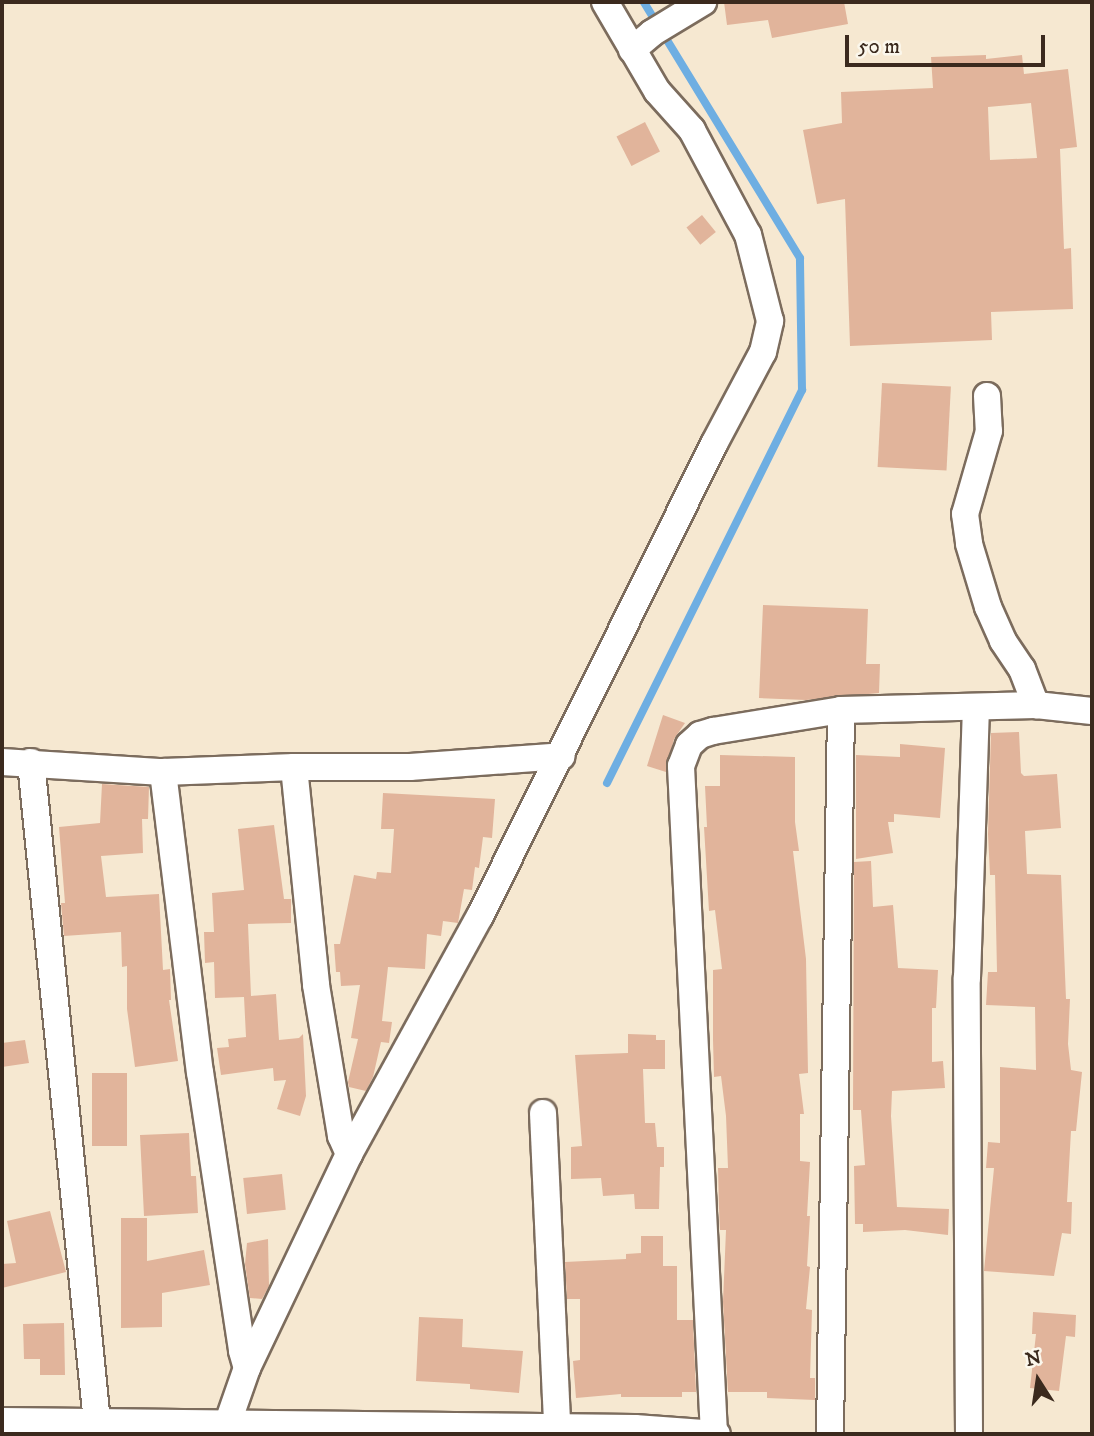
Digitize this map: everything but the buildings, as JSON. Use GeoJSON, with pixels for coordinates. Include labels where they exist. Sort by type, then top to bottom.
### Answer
{"type":"FeatureCollection","features":[{"type":"Feature","properties":{"kind":"street"},"geometry":{"type":"LineString","coordinates":[[227,1425],[247,1368],[314,1234],[349,1154],[468,940],[562,756],[708,456],[763,352],[770,321],[748,236],[692,130],[657,91],[605,2]]}},
{"type":"Feature","properties":{"kind":"street"},"geometry":{"type":"LineString","coordinates":[[632,50],[703,2]]}},
{"type":"Feature","properties":{"kind":"street"},"geometry":{"type":"LineString","coordinates":[[987,396],[989,431],[965,514],[969,544],[988,607],[1003,641],[1022,669],[1036,705]]}},
{"type":"Feature","properties":{"kind":"street"},"geometry":{"type":"LineString","coordinates":[[2,1421],[63,1428],[97,1422],[465,1431],[556,1427],[715,1434],[681,766],[689,745],[700,735],[841,710],[1036,705],[1092,711]]}},
{"type":"Feature","properties":{"kind":"street"},"geometry":{"type":"LineString","coordinates":[[970,1434],[967,978],[976,707]]}},
{"type":"Feature","properties":{"kind":"street"},"geometry":{"type":"LineString","coordinates":[[830,1434],[841,710]]}},
{"type":"Feature","properties":{"kind":"street"},"geometry":{"type":"LineString","coordinates":[[2,762],[163,772],[294,767],[410,767],[562,756]]}},
{"type":"Feature","properties":{"kind":"street"},"geometry":{"type":"LineString","coordinates":[[31,762],[97,1422]]}},
{"type":"Feature","properties":{"kind":"street"},"geometry":{"type":"LineString","coordinates":[[294,767],[316,985],[341,1136],[349,1154]]}},
{"type":"Feature","properties":{"kind":"street"},"geometry":{"type":"LineString","coordinates":[[163,772],[200,1072],[242,1351],[247,1368]]}},
{"type":"Feature","properties":{"kind":"street"},"geometry":{"type":"LineString","coordinates":[[543,1113],[556,1427]]}},
{"type":"Feature","properties":{"kind":"waterway"},"geometry":{"type":"LineString","coordinates":[[607,783],[802,390],[800,258],[644,2]]}}]}
